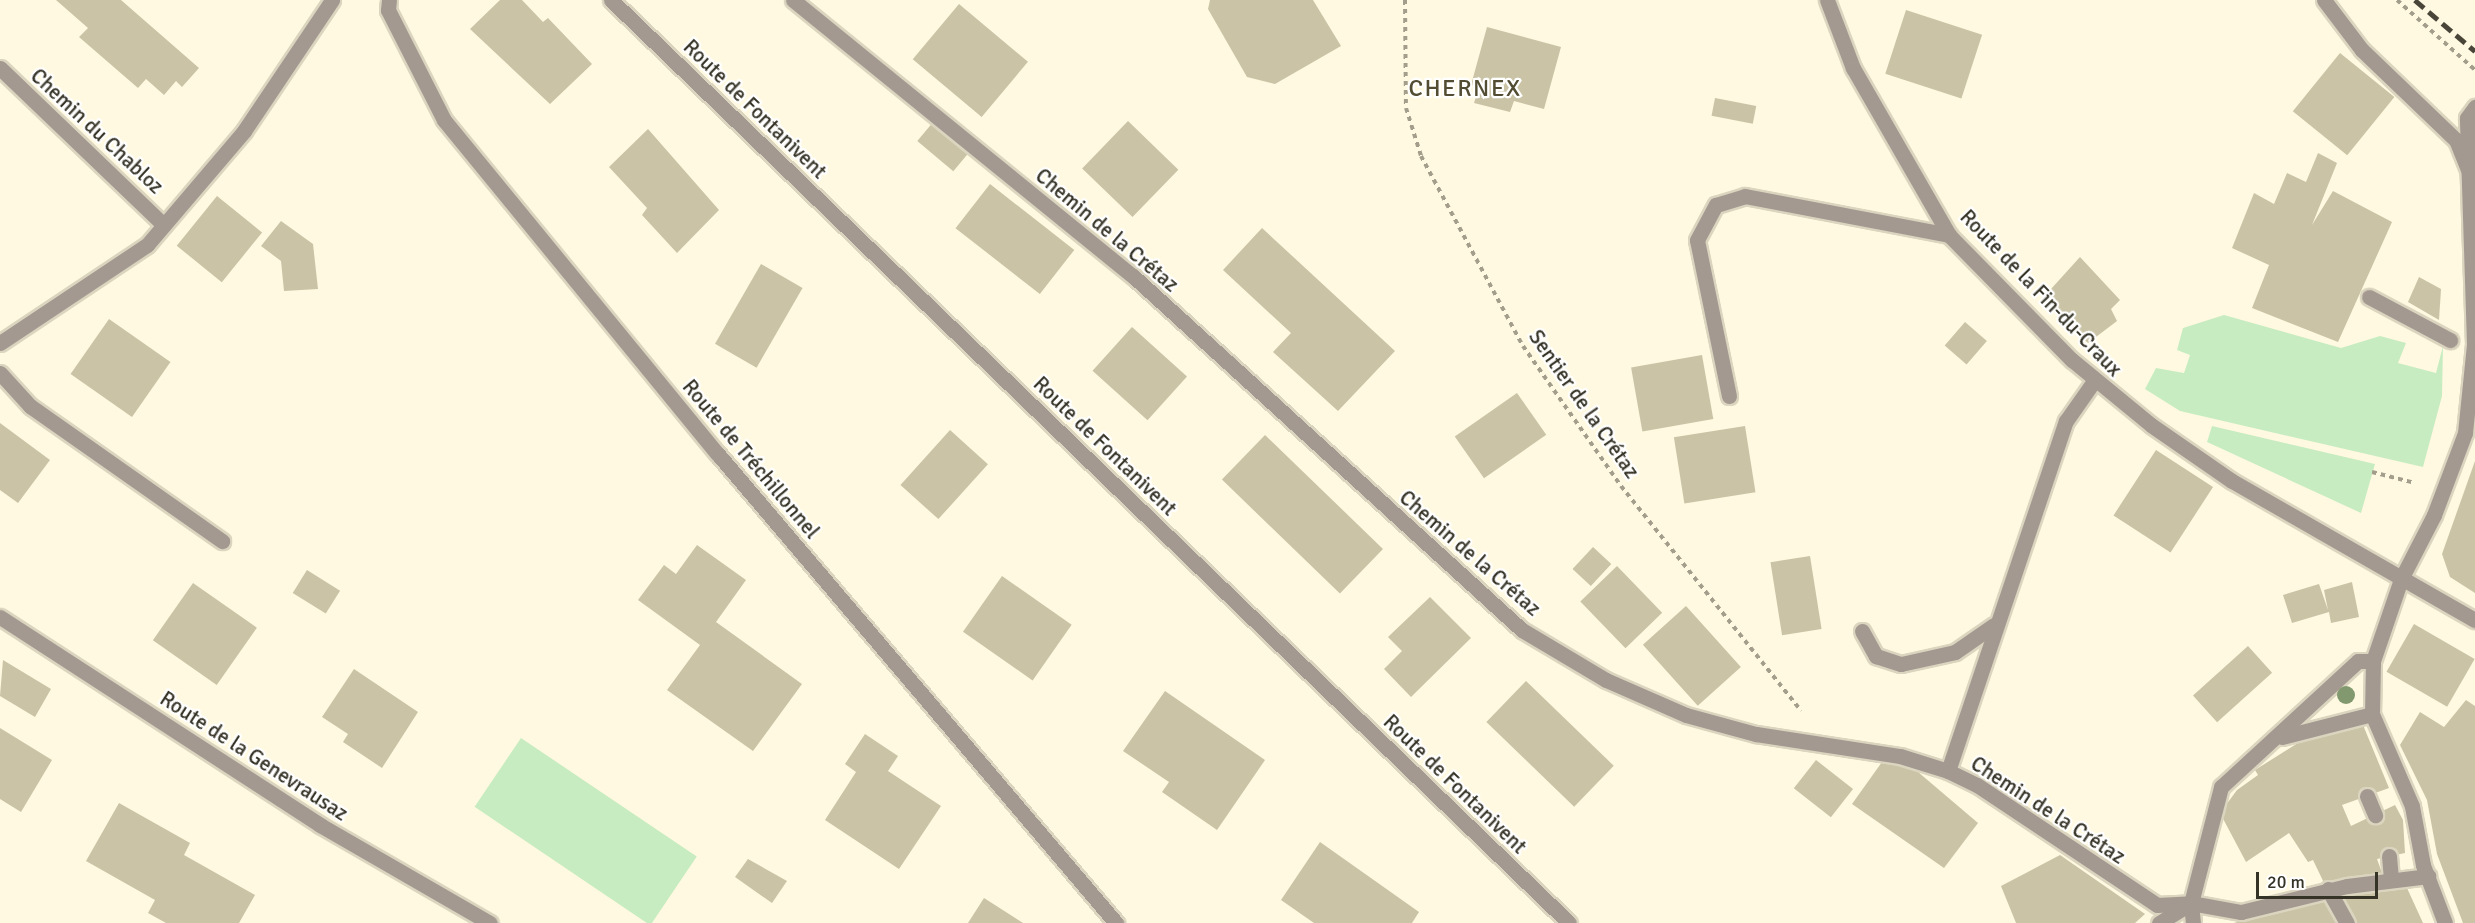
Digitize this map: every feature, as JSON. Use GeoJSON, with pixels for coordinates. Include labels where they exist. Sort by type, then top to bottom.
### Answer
{"type":"FeatureCollection","features":[{"type":"Feature","properties":{"kind":"street","name":"Chemin du Chabloz"},"geometry":{"type":"LineString","coordinates":[[0,343],[147,244],[244,131],[332,0]]}},
{"type":"Feature","properties":{"kind":"street","name":"Route de Tréchillonnel"},"geometry":{"type":"LineString","coordinates":[[389,0],[388,10],[444,120],[717,453],[1116,923]]}},
{"type":"Feature","properties":{"kind":"street","name":"Route de Fontanivent"},"geometry":{"type":"LineString","coordinates":[[611,0],[1569,923]]}},
{"type":"Feature","properties":{"kind":"street","name":"Chemin de la Crétaz"},"geometry":{"type":"LineString","coordinates":[[793,0],[1133,276],[1522,630],[1606,680],[1686,715],[1756,734],[1900,756],[1948,771],[1977,785],[2157,905],[2191,903],[2241,912],[2328,889],[2428,876]]}},
{"type":"Feature","properties":{"kind":"street","name":"Route de la Fin-du-Craux"},"geometry":{"type":"LineString","coordinates":[[1827,0],[1853,68],[1949,235],[2094,381],[2232,481],[2475,620]]}},
{"type":"Feature","properties":{"kind":"street"},"geometry":{"type":"LineString","coordinates":[[2324,0],[2362,50],[2456,140],[2472,172]]}},
{"type":"Feature","properties":{"kind":"street","name":"Chemin du Chabloz"},"geometry":{"type":"LineString","coordinates":[[0,68],[164,225]]}},
{"type":"Feature","properties":{"kind":"street"},"geometry":{"type":"LineString","coordinates":[[2445,923],[2428,876],[2412,806],[2372,714],[2373,661],[2401,579],[2434,515],[2465,433],[2475,345],[2472,172],[2467,118],[2475,107]]}},
{"type":"Feature","properties":{"kind":"street"},"geometry":{"type":"LineString","coordinates":[[1729,396],[1697,240],[1716,205],[1745,196],[1949,235]]}},
{"type":"Feature","properties":{"kind":"street"},"geometry":{"type":"LineString","coordinates":[[2369,297],[2450,340]]}},
{"type":"Feature","properties":{"kind":"street"},"geometry":{"type":"LineString","coordinates":[[0,373],[30,406],[222,541]]}},
{"type":"Feature","properties":{"kind":"street"},"geometry":{"type":"LineString","coordinates":[[1948,771],[1994,626],[2066,421],[2094,381]]}},
{"type":"Feature","properties":{"kind":"street","name":"Route de la Genevrausaz"},"geometry":{"type":"LineString","coordinates":[[0,617],[320,825],[490,923]]}},
{"type":"Feature","properties":{"kind":"street"},"geometry":{"type":"LineString","coordinates":[[1862,631],[1876,656],[1901,664],[1955,652],[1994,626]]}},
{"type":"Feature","properties":{"kind":"street"},"geometry":{"type":"LineString","coordinates":[[2193,923],[2191,903],[2221,787],[2276,739],[2358,661],[2373,661]]}},
{"type":"Feature","properties":{"kind":"street"},"geometry":{"type":"LineString","coordinates":[[2276,739],[2346,724],[2372,714]]}},
{"type":"Feature","properties":{"kind":"street"},"geometry":{"type":"LineString","coordinates":[[2367,796],[2375,815]]}},
{"type":"Feature","properties":{"kind":"street"},"geometry":{"type":"LineString","coordinates":[[2389,856],[2391,880]]}},
{"type":"Feature","properties":{"kind":"street"},"geometry":{"type":"LineString","coordinates":[[2328,889],[2348,923]]}},
{"type":"Feature","properties":{"kind":"street"},"geometry":{"type":"LineString","coordinates":[[2159,923],[2191,903]]}},
{"type":"Feature","properties":{"kind":"path","name":"Sentier de la Crétaz"},"geometry":{"type":"LineString","coordinates":[[1405,0],[1406,108],[1421,156],[1523,346],[1621,486],[1805,716]]}},
{"type":"Feature","properties":{"kind":"path"},"geometry":{"type":"LineString","coordinates":[[2397,0],[2475,70]]}},
{"type":"Feature","properties":{"kind":"path"},"geometry":{"type":"LineString","coordinates":[[2372,472],[2423,486]]}},
{"type":"Feature","properties":{"kind":"green space"},"geometry":{"type":"Polygon","coordinates":[[[2224,315],[2341,348],[2380,336],[2406,343],[2398,363],[2436,373],[2443,346],[2442,396],[2423,467],[2180,411],[2145,389],[2156,368],[2184,373],[2190,355],[2177,350],[2183,328],[2224,315]]]}},
{"type":"Feature","properties":{"kind":"green space"},"geometry":{"type":"Polygon","coordinates":[[[2212,426],[2375,464],[2361,513],[2207,442],[2212,426]]]}},
{"type":"Feature","properties":{"kind":"green space"},"geometry":{"type":"Polygon","coordinates":[[[521,738],[697,857],[652,923],[647,923],[475,807],[521,738]]]}},
{"type":"Feature","properties":{"kind":"building"},"geometry":{"type":"Polygon","coordinates":[[[56,0],[121,0],[199,68],[182,87],[176,81],[164,95],[146,79],[138,88],[79,37],[88,28],[56,0]]]}},
{"type":"Feature","properties":{"kind":"building"},"geometry":{"type":"Polygon","coordinates":[[[500,0],[522,0],[543,22],[548,18],[592,64],[550,104],[470,29],[500,0]]]}},
{"type":"Feature","properties":{"kind":"building"},"geometry":{"type":"Polygon","coordinates":[[[1210,0],[1313,0],[1341,46],[1275,84],[1247,77],[1208,9],[1210,0]]]}},
{"type":"Feature","properties":{"kind":"building"},"geometry":{"type":"Polygon","coordinates":[[[959,4],[1028,62],[982,117],[913,59],[959,4]]]}},
{"type":"Feature","properties":{"kind":"building"},"geometry":{"type":"Polygon","coordinates":[[[1906,10],[1982,35],[1961,98],[1885,74],[1906,10]]]}},
{"type":"Feature","properties":{"kind":"building"},"geometry":{"type":"Polygon","coordinates":[[[1487,27],[1561,47],[1544,109],[1514,101],[1510,112],[1474,103],[1479,87],[1471,85],[1487,27]]]}},
{"type":"Feature","properties":{"kind":"building"},"geometry":{"type":"Polygon","coordinates":[[[2340,53],[2394,97],[2347,155],[2293,111],[2340,53]]]}},
{"type":"Feature","properties":{"kind":"building"},"geometry":{"type":"Polygon","coordinates":[[[1715,98],[1756,106],[1753,124],[1712,116],[1715,98]]]}},
{"type":"Feature","properties":{"kind":"building"},"geometry":{"type":"Polygon","coordinates":[[[934,121],[970,151],[953,171],[917,141],[934,121]]]}},
{"type":"Feature","properties":{"kind":"building"},"geometry":{"type":"Polygon","coordinates":[[[1128,121],[1178,170],[1133,217],[1082,168],[1128,121]]]}},
{"type":"Feature","properties":{"kind":"building"},"geometry":{"type":"Polygon","coordinates":[[[648,129],[719,210],[677,253],[642,215],[647,208],[609,167],[648,129]]]}},
{"type":"Feature","properties":{"kind":"building"},"geometry":{"type":"Polygon","coordinates":[[[2318,153],[2337,163],[2312,225],[2333,191],[2392,222],[2338,342],[2252,308],[2269,265],[2232,248],[2254,193],[2274,204],[2287,173],[2306,182],[2318,153]]]}},
{"type":"Feature","properties":{"kind":"building"},"geometry":{"type":"Polygon","coordinates":[[[990,184],[1074,250],[1040,294],[956,228],[990,184]]]}},
{"type":"Feature","properties":{"kind":"building"},"geometry":{"type":"Polygon","coordinates":[[[217,196],[262,233],[222,282],[177,246],[217,196]]]}},
{"type":"Feature","properties":{"kind":"building"},"geometry":{"type":"Polygon","coordinates":[[[281,221],[313,244],[318,289],[284,291],[281,261],[261,246],[281,221]]]}},
{"type":"Feature","properties":{"kind":"building"},"geometry":{"type":"Polygon","coordinates":[[[1262,228],[1395,351],[1338,411],[1273,352],[1291,333],[1223,270],[1262,228]]]}},
{"type":"Feature","properties":{"kind":"building"},"geometry":{"type":"Polygon","coordinates":[[[2080,257],[2120,300],[2111,309],[2117,321],[2088,343],[2041,300],[2080,257]]]}},
{"type":"Feature","properties":{"kind":"building"},"geometry":{"type":"Polygon","coordinates":[[[761,264],[803,288],[757,368],[715,344],[761,264]]]}},
{"type":"Feature","properties":{"kind":"building"},"geometry":{"type":"Polygon","coordinates":[[[2419,277],[2441,289],[2439,320],[2408,302],[2419,277]]]}},
{"type":"Feature","properties":{"kind":"building"},"geometry":{"type":"Polygon","coordinates":[[[109,319],[170,362],[132,417],[71,374],[109,319]]]}},
{"type":"Feature","properties":{"kind":"building"},"geometry":{"type":"Polygon","coordinates":[[[1965,322],[1987,341],[1967,364],[1945,345],[1965,322]]]}},
{"type":"Feature","properties":{"kind":"building"},"geometry":{"type":"Polygon","coordinates":[[[1132,327],[1187,377],[1148,420],[1093,371],[1132,327]]]}},
{"type":"Feature","properties":{"kind":"building"},"geometry":{"type":"Polygon","coordinates":[[[1702,355],[1713,419],[1642,432],[1631,368],[1702,355]]]}},
{"type":"Feature","properties":{"kind":"building"},"geometry":{"type":"Polygon","coordinates":[[[1517,393],[1546,435],[1484,478],[1455,437],[1517,393]]]}},
{"type":"Feature","properties":{"kind":"building"},"geometry":{"type":"Polygon","coordinates":[[[0,423],[50,460],[18,503],[0,490],[0,423]]]}},
{"type":"Feature","properties":{"kind":"building"},"geometry":{"type":"Polygon","coordinates":[[[1745,426],[1755,492],[1684,503],[1674,437],[1745,426]]]}},
{"type":"Feature","properties":{"kind":"building"},"geometry":{"type":"Polygon","coordinates":[[[950,430],[988,464],[938,519],[900,485],[950,430]]]}},
{"type":"Feature","properties":{"kind":"building"},"geometry":{"type":"Polygon","coordinates":[[[1265,435],[1383,549],[1340,594],[1222,480],[1265,435]]]}},
{"type":"Feature","properties":{"kind":"building"},"geometry":{"type":"Polygon","coordinates":[[[2156,450],[2213,487],[2171,552],[2114,515],[2156,450]]]}},
{"type":"Feature","properties":{"kind":"building"},"geometry":{"type":"Polygon","coordinates":[[[2475,461],[2475,593],[2450,577],[2442,554],[2475,461]]]}},
{"type":"Feature","properties":{"kind":"building"},"geometry":{"type":"Polygon","coordinates":[[[697,545],[746,580],[716,622],[802,684],[753,751],[667,690],[700,645],[638,600],[664,565],[676,574],[697,545]]]}},
{"type":"Feature","properties":{"kind":"building"},"geometry":{"type":"Polygon","coordinates":[[[1593,547],[1611,564],[1591,586],[1573,569],[1593,547]]]}},
{"type":"Feature","properties":{"kind":"building"},"geometry":{"type":"Polygon","coordinates":[[[1810,556],[1822,629],[1782,635],[1770,562],[1810,556]]]}},
{"type":"Feature","properties":{"kind":"building"},"geometry":{"type":"Polygon","coordinates":[[[1617,566],[1662,613],[1625,648],[1580,601],[1617,566]]]}},
{"type":"Feature","properties":{"kind":"building"},"geometry":{"type":"Polygon","coordinates":[[[307,570],[340,591],[326,614],[293,593],[307,570]]]}},
{"type":"Feature","properties":{"kind":"building"},"geometry":{"type":"Polygon","coordinates":[[[1002,576],[1072,625],[1033,680],[963,632],[1002,576]]]}},
{"type":"Feature","properties":{"kind":"building"},"geometry":{"type":"Polygon","coordinates":[[[2352,582],[2359,617],[2331,623],[2329,612],[2292,623],[2283,595],[2319,584],[2328,610],[2324,590],[2352,582]]]}},
{"type":"Feature","properties":{"kind":"building"},"geometry":{"type":"Polygon","coordinates":[[[193,583],[257,628],[217,685],[153,640],[193,583]]]}},
{"type":"Feature","properties":{"kind":"building"},"geometry":{"type":"Polygon","coordinates":[[[1430,597],[1471,638],[1411,697],[1384,669],[1402,651],[1388,637],[1430,597]]]}},
{"type":"Feature","properties":{"kind":"building"},"geometry":{"type":"Polygon","coordinates":[[[1686,606],[1741,667],[1698,706],[1643,645],[1686,606]]]}},
{"type":"Feature","properties":{"kind":"building"},"geometry":{"type":"Polygon","coordinates":[[[2414,624],[2475,659],[2447,707],[2386,672],[2414,624]]]}},
{"type":"Feature","properties":{"kind":"building"},"geometry":{"type":"Polygon","coordinates":[[[2248,646],[2272,673],[2217,722],[2193,696],[2248,646]]]}},
{"type":"Feature","properties":{"kind":"building"},"geometry":{"type":"Polygon","coordinates":[[[3,660],[51,689],[35,717],[0,696],[3,660]]]}},
{"type":"Feature","properties":{"kind":"building"},"geometry":{"type":"Polygon","coordinates":[[[354,669],[418,712],[382,768],[343,742],[348,734],[322,717],[354,669]]]}},
{"type":"Feature","properties":{"kind":"building"},"geometry":{"type":"Polygon","coordinates":[[[1526,681],[1614,766],[1574,807],[1486,722],[1526,681]]]}},
{"type":"Feature","properties":{"kind":"building"},"geometry":{"type":"Polygon","coordinates":[[[1165,691],[1265,760],[1217,830],[1162,792],[1169,782],[1123,751],[1165,691]]]}},
{"type":"Feature","properties":{"kind":"building"},"geometry":{"type":"Polygon","coordinates":[[[2466,700],[2475,706],[2475,923],[2463,923],[2437,854],[2427,800],[2400,745],[2420,712],[2444,727],[2466,700]]]}},
{"type":"Feature","properties":{"kind":"building"},"geometry":{"type":"Polygon","coordinates":[[[2363,725],[2389,788],[2342,805],[2351,826],[2395,805],[2403,820],[2405,853],[2377,859],[2382,873],[2326,887],[2313,860],[2308,862],[2289,833],[2246,862],[2220,813],[2237,790],[2258,775],[2255,770],[2301,741],[2363,725]]]}},
{"type":"Feature","properties":{"kind":"building"},"geometry":{"type":"Polygon","coordinates":[[[0,728],[52,760],[21,812],[0,799],[0,728]]]}},
{"type":"Feature","properties":{"kind":"building"},"geometry":{"type":"Polygon","coordinates":[[[865,734],[898,756],[888,771],[941,806],[899,869],[825,820],[856,772],[845,764],[865,734]]]}},
{"type":"Feature","properties":{"kind":"building"},"geometry":{"type":"Polygon","coordinates":[[[1816,760],[1853,789],[1831,817],[1794,788],[1816,760]]]}},
{"type":"Feature","properties":{"kind":"building"},"geometry":{"type":"Polygon","coordinates":[[[1882,762],[1911,766],[1978,823],[1944,868],[1852,804],[1882,762]]]}},
{"type":"Feature","properties":{"kind":"building"},"geometry":{"type":"Polygon","coordinates":[[[119,803],[190,843],[184,855],[255,895],[239,923],[166,923],[148,913],[155,900],[86,861],[119,803]]]}},
{"type":"Feature","properties":{"kind":"building"},"geometry":{"type":"Polygon","coordinates":[[[1320,842],[1419,912],[1412,923],[1314,923],[1281,900],[1320,842]]]}},
{"type":"Feature","properties":{"kind":"building"},"geometry":{"type":"Polygon","coordinates":[[[2060,855],[2145,914],[2135,923],[2016,923],[2001,886],[2060,855]]]}},
{"type":"Feature","properties":{"kind":"building"},"geometry":{"type":"Polygon","coordinates":[[[748,859],[787,881],[772,903],[735,877],[748,859]]]}},
{"type":"Feature","properties":{"kind":"building"},"geometry":{"type":"Polygon","coordinates":[[[2389,885],[2392,890],[2407,888],[2423,923],[2352,923],[2340,892],[2389,885]]]}},
{"type":"Feature","properties":{"kind":"building"},"geometry":{"type":"Polygon","coordinates":[[[2320,895],[2337,923],[2234,923],[2320,895]]]}},
{"type":"Feature","properties":{"kind":"building"},"geometry":{"type":"Polygon","coordinates":[[[984,898],[1023,923],[968,923],[984,898]]]}},
{"type":"Feature","properties":{"kind":"railway"},"geometry":{"type":"LineString","coordinates":[[2415,0],[2475,51]]}},
{"type":"Feature","properties":{"kind":"district","name":"CHERNEX"},"geometry":{"type":"Point","coordinates":[1465,89]}}]}
